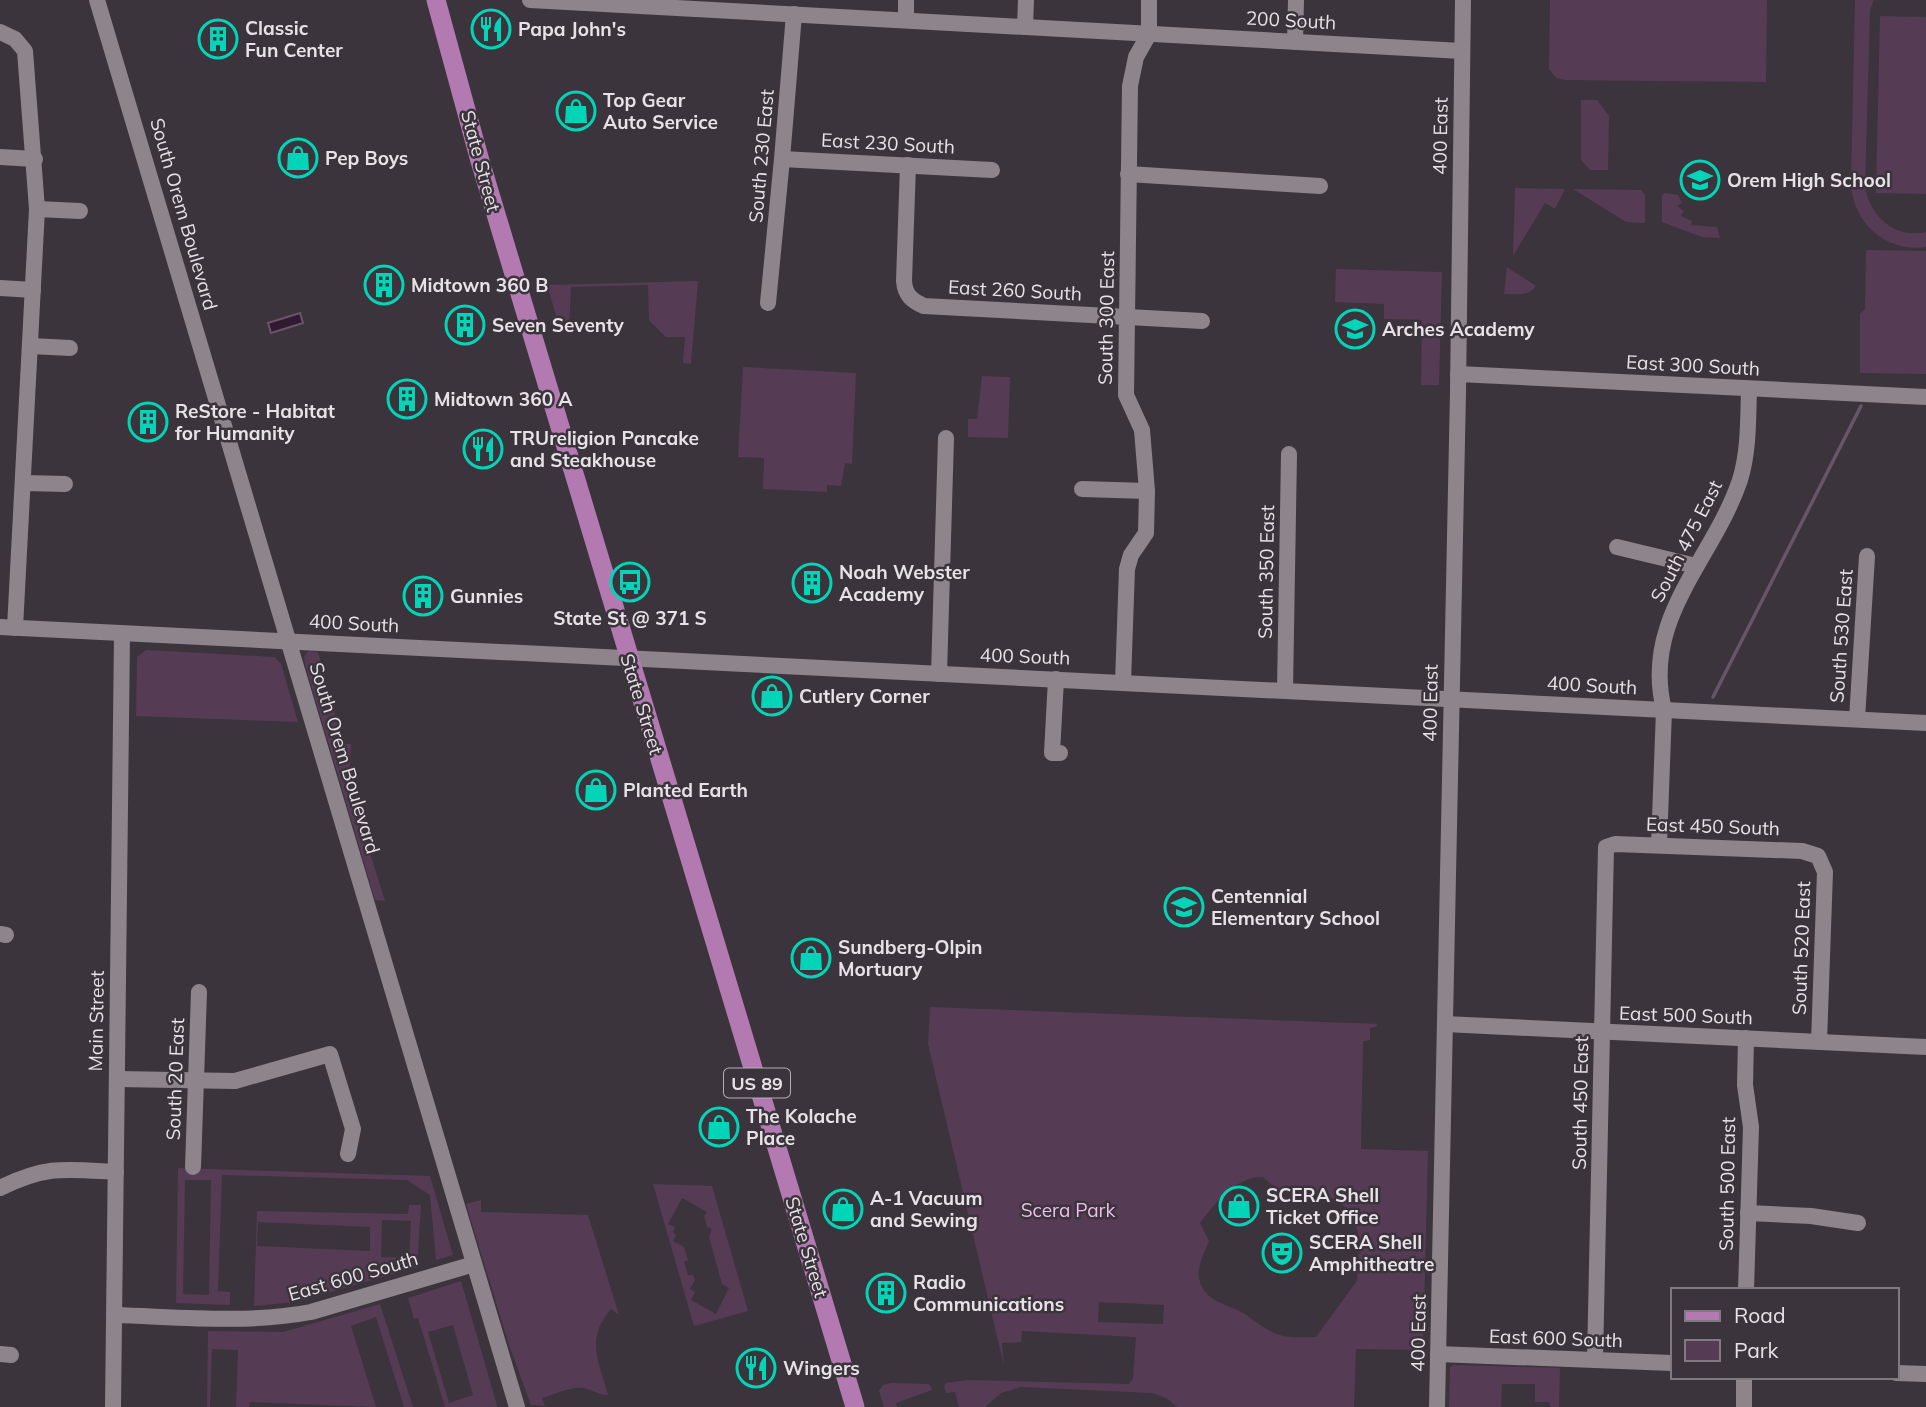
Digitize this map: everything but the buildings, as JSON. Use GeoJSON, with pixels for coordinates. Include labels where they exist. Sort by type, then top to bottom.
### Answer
{"type":"FeatureCollection","features":[{"type":"Feature","properties":{"kind":"main road","name":"State Street"},"geometry":{"type":"LineString","coordinates":[[436,0],[480,161],[628,658],[855,1407]]}},
{"type":"Feature","properties":{"kind":"street","name":"South Orem Boulevard"},"geometry":{"type":"LineString","coordinates":[[97,0],[517,1407]]}},
{"type":"Feature","properties":{"kind":"street","name":"200 South"},"geometry":{"type":"LineString","coordinates":[[530,0],[785,9],[906,20],[1462,51]]}},
{"type":"Feature","properties":{"kind":"street"},"geometry":{"type":"LineString","coordinates":[[906,0],[906,20]]}},
{"type":"Feature","properties":{"kind":"street"},"geometry":{"type":"LineString","coordinates":[[1025,27],[1026,0]]}},
{"type":"Feature","properties":{"kind":"street"},"geometry":{"type":"LineString","coordinates":[[1149,0],[1149,34]]}},
{"type":"Feature","properties":{"kind":"street"},"geometry":{"type":"LineString","coordinates":[[1295,42],[1296,0]]}},
{"type":"Feature","properties":{"kind":"street","name":"400 East"},"geometry":{"type":"LineString","coordinates":[[1437,1407],[1463,0]]}},
{"type":"Feature","properties":{"kind":"street","name":"South 230 East"},"geometry":{"type":"LineString","coordinates":[[768,303],[782,159],[785,9]]}},
{"type":"Feature","properties":{"kind":"street"},"geometry":{"type":"LineString","coordinates":[[0,32],[18,42],[24,51],[35,159],[37,209],[23,483],[7,628]]}},
{"type":"Feature","properties":{"kind":"street","name":"South 300 East"},"geometry":{"type":"LineString","coordinates":[[1123,682],[1127,569],[1131,555],[1146,533],[1147,491],[1142,430],[1126,394],[1132,71],[1139,50],[1149,34]]}},
{"type":"Feature","properties":{"kind":"street"},"geometry":{"type":"LineString","coordinates":[[0,157],[35,159]]}},
{"type":"Feature","properties":{"kind":"street","name":"East 230 South"},"geometry":{"type":"LineString","coordinates":[[782,159],[992,170]]}},
{"type":"Feature","properties":{"kind":"street","name":"East 260 South"},"geometry":{"type":"LineString","coordinates":[[908,165],[904,281],[911,299],[924,306],[1202,321]]}},
{"type":"Feature","properties":{"kind":"street"},"geometry":{"type":"LineString","coordinates":[[1128,174],[1320,186]]}},
{"type":"Feature","properties":{"kind":"street"},"geometry":{"type":"LineString","coordinates":[[37,209],[80,211]]}},
{"type":"Feature","properties":{"kind":"street"},"geometry":{"type":"LineString","coordinates":[[0,288],[33,290]]}},
{"type":"Feature","properties":{"kind":"street"},"geometry":{"type":"LineString","coordinates":[[31,346],[70,348]]}},
{"type":"Feature","properties":{"kind":"street","name":"East 300 South"},"geometry":{"type":"LineString","coordinates":[[1458,374],[1926,397]]}},
{"type":"Feature","properties":{"kind":"street","name":"South 475 East"},"geometry":{"type":"LineString","coordinates":[[1659,845],[1664,710],[1659,692],[1662,638],[1739,481],[1747,443],[1749,389]]}},
{"type":"Feature","properties":{"kind":"street"},"geometry":{"type":"LineString","coordinates":[[939,674],[946,438]]}},
{"type":"Feature","properties":{"kind":"street","name":"South 350 East"},"geometry":{"type":"LineString","coordinates":[[1285,690],[1289,454]]}},
{"type":"Feature","properties":{"kind":"street"},"geometry":{"type":"LineString","coordinates":[[23,483],[65,484]]}},
{"type":"Feature","properties":{"kind":"street"},"geometry":{"type":"LineString","coordinates":[[1082,489],[1147,491]]}},
{"type":"Feature","properties":{"kind":"street"},"geometry":{"type":"LineString","coordinates":[[1617,547],[1696,566]]}},
{"type":"Feature","properties":{"kind":"street","name":"South 530 East"},"geometry":{"type":"LineString","coordinates":[[1857,719],[1867,556]]}},
{"type":"Feature","properties":{"kind":"street","name":"400 South"},"geometry":{"type":"LineString","coordinates":[[7,628],[1926,723]]}},
{"type":"Feature","properties":{"kind":"street","name":"Main Street"},"geometry":{"type":"LineString","coordinates":[[113,1407],[122,635]]}},
{"type":"Feature","properties":{"kind":"street"},"geometry":{"type":"LineString","coordinates":[[1056,679],[1052,753],[1060,753]]}},
{"type":"Feature","properties":{"kind":"street","name":"East 450 South"},"geometry":{"type":"LineString","coordinates":[[1606,847],[1615,844],[1802,851],[1818,856]]}},
{"type":"Feature","properties":{"kind":"street","name":"South 450 East"},"geometry":{"type":"LineString","coordinates":[[1595,1360],[1606,847]]}},
{"type":"Feature","properties":{"kind":"street","name":"South 520 East"},"geometry":{"type":"LineString","coordinates":[[1818,856],[1825,872],[1819,1042]]}},
{"type":"Feature","properties":{"kind":"street","name":"South 20 East"},"geometry":{"type":"LineString","coordinates":[[193,1167],[199,992]]}},
{"type":"Feature","properties":{"kind":"street","name":"East 500 South"},"geometry":{"type":"LineString","coordinates":[[1445,1024],[1926,1047]]}},
{"type":"Feature","properties":{"kind":"street","name":"South 500 East"},"geometry":{"type":"LineString","coordinates":[[1746,1038],[1745,1085],[1751,1127],[1746,1288]]}},
{"type":"Feature","properties":{"kind":"street"},"geometry":{"type":"LineString","coordinates":[[117,1079],[235,1081],[330,1054],[353,1129],[348,1154]]}},
{"type":"Feature","properties":{"kind":"street"},"geometry":{"type":"LineString","coordinates":[[0,1188],[26,1175],[50,1169],[116,1172]]}},
{"type":"Feature","properties":{"kind":"street"},"geometry":{"type":"LineString","coordinates":[[1748,1213],[1811,1216],[1858,1223]]}},
{"type":"Feature","properties":{"kind":"street","name":"East 600 South"},"geometry":{"type":"LineString","coordinates":[[115,1315],[253,1319],[283,1317],[311,1312],[474,1264]]}},
{"type":"Feature","properties":{"kind":"street","name":"East 600 South"},"geometry":{"type":"LineString","coordinates":[[1438,1354],[1671,1363]]}},
{"type":"Feature","properties":{"kind":"street"},"geometry":{"type":"LineString","coordinates":[[1898,1373],[1926,1374]]}},
{"type":"Feature","properties":{"kind":"street"},"geometry":{"type":"LineString","coordinates":[[1744,1379],[1744,1407]]}},
{"type":"Feature","properties":{"kind":"green space"},"geometry":{"type":"Polygon","coordinates":[[[1550,0],[1767,0],[1766,82],[1556,78],[1549,69],[1550,0]]]}},
{"type":"Feature","properties":{"kind":"green space"},"geometry":{"type":"Polygon","coordinates":[[[1855,0],[1874,0],[1870,10],[1865,188],[1868,199],[1886,224],[1904,232],[1926,232],[1926,247],[1911,248],[1885,240],[1864,222],[1853,197],[1851,182],[1855,0]]]}},
{"type":"Feature","properties":{"kind":"green space"},"geometry":{"type":"Polygon","coordinates":[[[1880,16],[1926,17],[1926,194],[1876,193],[1880,16]]]}},
{"type":"Feature","properties":{"kind":"green space"},"geometry":{"type":"Polygon","coordinates":[[[1581,100],[1597,100],[1609,116],[1608,170],[1590,170],[1581,160],[1581,100]]]}},
{"type":"Feature","properties":{"kind":"green space"},"geometry":{"type":"Polygon","coordinates":[[[1515,188],[1565,189],[1555,209],[1545,203],[1513,256],[1515,188]]]}},
{"type":"Feature","properties":{"kind":"green space"},"geometry":{"type":"Polygon","coordinates":[[[1573,189],[1641,190],[1645,195],[1645,223],[1626,222],[1573,189]]]}},
{"type":"Feature","properties":{"kind":"green space"},"geometry":{"type":"Polygon","coordinates":[[[1664,193],[1678,195],[1682,203],[1677,206],[1684,211],[1681,216],[1692,221],[1691,225],[1717,227],[1720,238],[1702,237],[1662,222],[1664,193]]]}},
{"type":"Feature","properties":{"kind":"green space"},"geometry":{"type":"Polygon","coordinates":[[[1866,250],[1926,251],[1926,374],[1860,373],[1860,314],[1865,309],[1866,250]]]}},
{"type":"Feature","properties":{"kind":"green space"},"geometry":{"type":"Polygon","coordinates":[[[1507,267],[1536,286],[1533,290],[1504,294],[1507,267]]]}},
{"type":"Feature","properties":{"kind":"green space"},"geometry":{"type":"Polygon","coordinates":[[[1336,269],[1442,272],[1439,385],[1421,385],[1422,320],[1384,319],[1384,304],[1335,302],[1336,269]]]}},
{"type":"Feature","properties":{"kind":"green space"},"geometry":{"type":"Polygon","coordinates":[[[698,281],[691,364],[683,363],[685,337],[666,337],[649,320],[648,285],[571,287],[569,330],[561,332],[547,285],[698,281]]]}},
{"type":"Feature","properties":{"kind":"green space"},"geometry":{"type":"Polygon","coordinates":[[[743,367],[856,373],[852,464],[845,463],[841,486],[827,485],[827,492],[763,489],[764,458],[738,457],[743,367]]]}},
{"type":"Feature","properties":{"kind":"green space"},"geometry":{"type":"Polygon","coordinates":[[[982,376],[1010,377],[1008,438],[968,437],[968,419],[977,419],[982,376]]]}},
{"type":"Feature","properties":{"kind":"green space"},"geometry":{"type":"Polygon","coordinates":[[[146,650],[275,657],[281,664],[298,722],[136,716],[137,657],[146,650]]]}},
{"type":"Feature","properties":{"kind":"green space"},"geometry":{"type":"Polygon","coordinates":[[[309,651],[318,652],[343,744],[351,744],[349,786],[385,901],[375,900],[305,664],[304,656],[309,651]]]}},
{"type":"Feature","properties":{"kind":"green space","name":"Scera Park"},"geometry":{"type":"Polygon","coordinates":[[[930,1007],[1377,1024],[1376,1027],[1370,1028],[1370,1040],[1363,1041],[1361,1149],[1428,1151],[1423,1350],[1356,1349],[1354,1407],[1177,1407],[1166,1398],[1152,1393],[1021,1387],[1001,1393],[985,1407],[959,1407],[955,1392],[946,1393],[946,1383],[968,1380],[1129,1384],[1133,1379],[1136,1337],[1022,1331],[1021,1342],[1002,1343],[1004,1366],[928,1044],[930,1007]],[[1263,1177],[1253,1178],[1235,1186],[1200,1223],[1209,1241],[1200,1264],[1199,1278],[1206,1293],[1212,1298],[1245,1314],[1278,1335],[1316,1337],[1357,1281],[1360,1242],[1354,1217],[1336,1200],[1310,1192],[1277,1189],[1263,1177]],[[1099,1302],[1098,1322],[1163,1324],[1164,1305],[1099,1302]]]}},
{"type":"Feature","properties":{"kind":"green space"},"geometry":{"type":"Polygon","coordinates":[[[178,1168],[430,1176],[453,1255],[436,1260],[430,1195],[407,1180],[222,1175],[218,1291],[230,1292],[230,1305],[176,1303],[178,1168]],[[185,1180],[183,1294],[209,1295],[211,1180],[185,1180]]]}},
{"type":"Feature","properties":{"kind":"green space"},"geometry":{"type":"Polygon","coordinates":[[[653,1184],[712,1186],[748,1311],[694,1326],[653,1184]],[[682,1198],[668,1224],[675,1227],[673,1232],[676,1235],[673,1241],[684,1247],[688,1260],[684,1262],[688,1275],[693,1275],[695,1280],[690,1289],[695,1292],[691,1300],[716,1314],[729,1288],[722,1284],[709,1237],[712,1229],[707,1227],[704,1216],[707,1212],[682,1198]]]}},
{"type":"Feature","properties":{"kind":"green space"},"geometry":{"type":"Polygon","coordinates":[[[481,1200],[481,1212],[588,1215],[619,1315],[611,1309],[598,1330],[596,1340],[598,1361],[608,1395],[574,1388],[542,1398],[545,1406],[531,1405],[509,1345],[466,1204],[481,1200]]]}},
{"type":"Feature","properties":{"kind":"green space"},"geometry":{"type":"Polygon","coordinates":[[[409,1205],[421,1205],[417,1267],[296,1302],[254,1306],[257,1211],[408,1214],[409,1205]],[[382,1220],[381,1257],[409,1258],[411,1221],[382,1220]],[[258,1222],[257,1246],[370,1251],[370,1227],[258,1222]]]}},
{"type":"Feature","properties":{"kind":"green space"},"geometry":{"type":"Polygon","coordinates":[[[461,1281],[497,1407],[445,1407],[418,1318],[414,1319],[408,1298],[461,1281]],[[453,1325],[428,1332],[449,1403],[473,1395],[453,1325]]]}},
{"type":"Feature","properties":{"kind":"green space"},"geometry":{"type":"Polygon","coordinates":[[[380,1304],[413,1407],[404,1407],[376,1317],[351,1326],[376,1407],[250,1402],[249,1407],[236,1407],[238,1350],[212,1349],[210,1407],[207,1407],[208,1331],[283,1332],[380,1304]]]}},
{"type":"Feature","properties":{"kind":"green space"},"geometry":{"type":"Polygon","coordinates":[[[1450,1367],[1560,1368],[1559,1407],[1550,1407],[1550,1402],[1535,1402],[1535,1384],[1502,1384],[1501,1407],[1449,1407],[1450,1367]]]}},
{"type":"Feature","properties":{"kind":"green space"},"geometry":{"type":"Polygon","coordinates":[[[929,1384],[932,1390],[896,1403],[897,1407],[884,1407],[879,1391],[883,1385],[929,1384]]]}},
{"type":"Feature","properties":{"kind":"shaded area"},"geometry":{"type":"Polygon","coordinates":[[[300,313],[303,323],[271,333],[268,323],[300,313]]]}},
{"type":"Feature","properties":{"kind":"waterway"},"geometry":{"type":"LineString","coordinates":[[1713,697],[1861,406]]}},
{"type":"Feature","properties":{"kind":"place","name":"Papa John's"},"geometry":{"type":"Point","coordinates":[491,29]}},
{"type":"Feature","properties":{"kind":"place","name":"Classic Fun Center"},"geometry":{"type":"Point","coordinates":[218,39]}},
{"type":"Feature","properties":{"kind":"place","name":"Top Gear Auto Service"},"geometry":{"type":"Point","coordinates":[576,111]}},
{"type":"Feature","properties":{"kind":"place","name":"Pep Boys"},"geometry":{"type":"Point","coordinates":[298,158]}},
{"type":"Feature","properties":{"kind":"place","name":"Orem High School"},"geometry":{"type":"Point","coordinates":[1700,180]}},
{"type":"Feature","properties":{"kind":"place","name":"Midtown 360 B"},"geometry":{"type":"Point","coordinates":[384,285]}},
{"type":"Feature","properties":{"kind":"place","name":"Seven Seventy"},"geometry":{"type":"Point","coordinates":[465,325]}},
{"type":"Feature","properties":{"kind":"place","name":"Arches Academy"},"geometry":{"type":"Point","coordinates":[1355,329]}},
{"type":"Feature","properties":{"kind":"place","name":"Midtown 360 A"},"geometry":{"type":"Point","coordinates":[407,399]}},
{"type":"Feature","properties":{"kind":"place","name":"ReStore - Habitat for Humanity"},"geometry":{"type":"Point","coordinates":[148,422]}},
{"type":"Feature","properties":{"kind":"place","name":"TRUreligion Pancake and Steakhouse"},"geometry":{"type":"Point","coordinates":[483,449]}},
{"type":"Feature","properties":{"kind":"place","name":"State St @ 371 S"},"geometry":{"type":"Point","coordinates":[630,582]}},
{"type":"Feature","properties":{"kind":"place","name":"Noah Webster Academy"},"geometry":{"type":"Point","coordinates":[812,583]}},
{"type":"Feature","properties":{"kind":"place","name":"Gunnies"},"geometry":{"type":"Point","coordinates":[423,596]}},
{"type":"Feature","properties":{"kind":"place","name":"Cutlery Corner"},"geometry":{"type":"Point","coordinates":[772,696]}},
{"type":"Feature","properties":{"kind":"place","name":"Planted Earth"},"geometry":{"type":"Point","coordinates":[596,790]}},
{"type":"Feature","properties":{"kind":"place","name":"Centennial Elementary School"},"geometry":{"type":"Point","coordinates":[1184,907]}},
{"type":"Feature","properties":{"kind":"place","name":"Sundberg-Olpin Mortuary"},"geometry":{"type":"Point","coordinates":[811,958]}},
{"type":"Feature","properties":{"kind":"place","name":"The Kolache Place"},"geometry":{"type":"Point","coordinates":[719,1127]}},
{"type":"Feature","properties":{"kind":"place","name":"SCERA Shell Ticket Office"},"geometry":{"type":"Point","coordinates":[1239,1206]}},
{"type":"Feature","properties":{"kind":"place","name":"A-1 Vacuum and Sewing"},"geometry":{"type":"Point","coordinates":[843,1209]}},
{"type":"Feature","properties":{"kind":"place","name":"SCERA Shell Amphitheatre"},"geometry":{"type":"Point","coordinates":[1282,1253]}},
{"type":"Feature","properties":{"kind":"place","name":"Radio Communications"},"geometry":{"type":"Point","coordinates":[886,1293]}},
{"type":"Feature","properties":{"kind":"place","name":"Wingers"},"geometry":{"type":"Point","coordinates":[756,1368]}}]}
